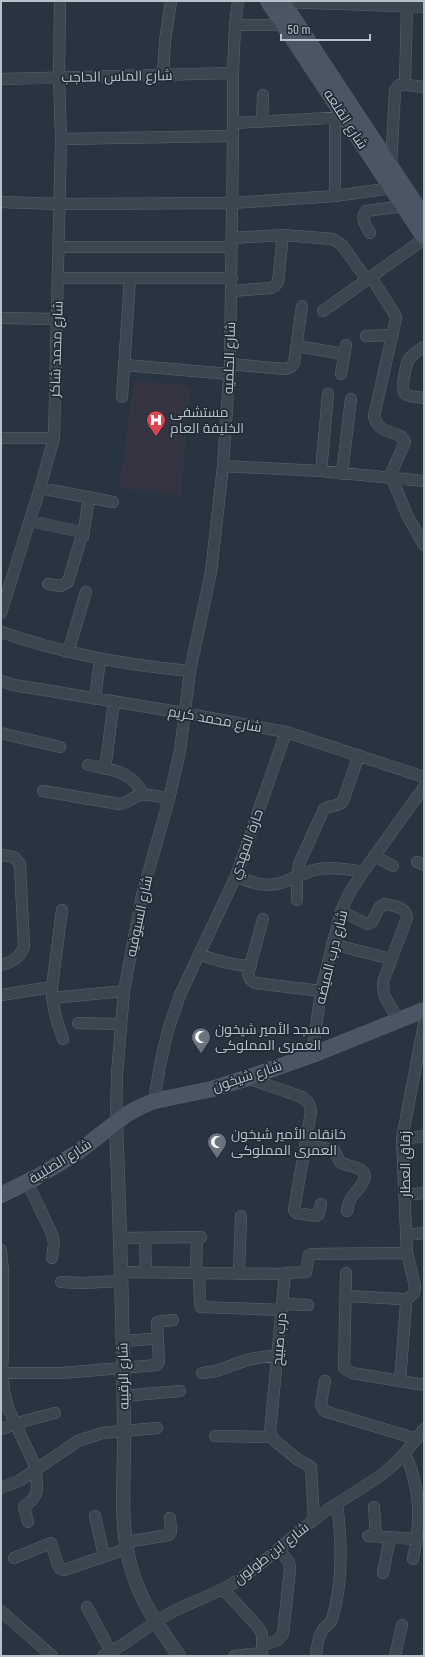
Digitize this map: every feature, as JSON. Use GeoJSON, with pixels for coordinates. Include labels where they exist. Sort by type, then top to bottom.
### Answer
{"type":"FeatureCollection","features":[{"type":"Feature","properties":{"kind":"main road","name":"شارع القلعه"},"geometry":{"type":"LineString","coordinates":[[278,1],[284,25],[340,117],[392,188],[424,238]]}},
{"type":"Feature","properties":{"kind":"main road","name":"شارع القلعه"},"geometry":{"type":"LineString","coordinates":[[278,1],[424,218]]}},
{"type":"Feature","properties":{"kind":"main road","name":"شارع شيخون"},"geometry":{"type":"LineString","coordinates":[[116,1124],[127,1114],[154,1101],[212,1089],[247,1078],[312,1055],[424,1010]]}},
{"type":"Feature","properties":{"kind":"main road","name":"شارع الصليبة"},"geometry":{"type":"LineString","coordinates":[[1,1195],[78,1152],[116,1124]]}},
{"type":"Feature","properties":{"kind":"street","name":"شارع محمد شاكر"},"geometry":{"type":"LineString","coordinates":[[1,613],[5,588],[30,521],[54,438],[62,139],[60,1]]}},
{"type":"Feature","properties":{"kind":"street"},"geometry":{"type":"LineString","coordinates":[[163,75],[165,41],[171,1]]}},
{"type":"Feature","properties":{"kind":"street","name":"شارع الحلميه"},"geometry":{"type":"LineString","coordinates":[[184,713],[190,671],[211,572],[223,466],[230,369],[234,25],[238,1]]}},
{"type":"Feature","properties":{"kind":"street"},"geometry":{"type":"LineString","coordinates":[[278,1],[377,3],[424,7]]}},
{"type":"Feature","properties":{"kind":"street"},"geometry":{"type":"LineString","coordinates":[[406,85],[407,6]]}},
{"type":"Feature","properties":{"kind":"street"},"geometry":{"type":"LineString","coordinates":[[234,25],[284,25]]}},
{"type":"Feature","properties":{"kind":"street","name":"شارع الماس الحاجب"},"geometry":{"type":"LineString","coordinates":[[1,79],[233,73]]}},
{"type":"Feature","properties":{"kind":"street"},"geometry":{"type":"LineString","coordinates":[[391,167],[395,90],[399,85],[424,87]]}},
{"type":"Feature","properties":{"kind":"street"},"geometry":{"type":"LineString","coordinates":[[262,121],[263,95]]}},
{"type":"Feature","properties":{"kind":"street"},"geometry":{"type":"LineString","coordinates":[[233,122],[340,117],[335,196]]}},
{"type":"Feature","properties":{"kind":"street"},"geometry":{"type":"LineString","coordinates":[[62,139],[233,136]]}},
{"type":"Feature","properties":{"kind":"street"},"geometry":{"type":"LineString","coordinates":[[1,202],[60,204],[232,203],[335,196],[392,188]]}},
{"type":"Feature","properties":{"kind":"street"},"geometry":{"type":"LineString","coordinates":[[370,233],[363,219],[363,215],[366,211],[404,206]]}},
{"type":"Feature","properties":{"kind":"street"},"geometry":{"type":"LineString","coordinates":[[231,291],[271,288],[277,284],[283,235]]}},
{"type":"Feature","properties":{"kind":"street"},"geometry":{"type":"LineString","coordinates":[[60,247],[232,242],[283,235],[328,238],[338,241],[394,313],[395,324],[393,335],[374,416],[377,425],[381,429],[400,436],[405,442],[390,478],[407,515],[424,545]]}},
{"type":"Feature","properties":{"kind":"street"},"geometry":{"type":"LineString","coordinates":[[323,311],[424,238]]}},
{"type":"Feature","properties":{"kind":"street"},"geometry":{"type":"LineString","coordinates":[[59,278],[232,278]]}},
{"type":"Feature","properties":{"kind":"street"},"geometry":{"type":"LineString","coordinates":[[122,397],[130,279]]}},
{"type":"Feature","properties":{"kind":"street"},"geometry":{"type":"LineString","coordinates":[[125,365],[230,369],[288,368],[294,363],[302,306]]}},
{"type":"Feature","properties":{"kind":"street"},"geometry":{"type":"LineString","coordinates":[[1,318],[58,319]]}},
{"type":"Feature","properties":{"kind":"street"},"geometry":{"type":"LineString","coordinates":[[366,336],[393,335]]}},
{"type":"Feature","properties":{"kind":"street"},"geometry":{"type":"LineString","coordinates":[[297,346],[345,350],[341,374]]}},
{"type":"Feature","properties":{"kind":"street"},"geometry":{"type":"LineString","coordinates":[[424,347],[410,358],[407,364],[403,388],[407,395],[424,398]]}},
{"type":"Feature","properties":{"kind":"street"},"geometry":{"type":"LineString","coordinates":[[320,471],[328,394]]}},
{"type":"Feature","properties":{"kind":"street"},"geometry":{"type":"LineString","coordinates":[[342,474],[351,400]]}},
{"type":"Feature","properties":{"kind":"street"},"geometry":{"type":"LineString","coordinates":[[1,438],[54,438]]}},
{"type":"Feature","properties":{"kind":"street"},"geometry":{"type":"LineString","coordinates":[[223,466],[320,471],[424,481]]}},
{"type":"Feature","properties":{"kind":"street"},"geometry":{"type":"LineString","coordinates":[[40,488],[113,502]]}},
{"type":"Feature","properties":{"kind":"street"},"geometry":{"type":"LineString","coordinates":[[48,584],[61,586],[68,582],[82,537],[89,497]]}},
{"type":"Feature","properties":{"kind":"street"},"geometry":{"type":"LineString","coordinates":[[30,521],[77,531],[81,533],[82,537]]}},
{"type":"Feature","properties":{"kind":"street"},"geometry":{"type":"LineString","coordinates":[[68,652],[86,592]]}},
{"type":"Feature","properties":{"kind":"street"},"geometry":{"type":"LineString","coordinates":[[1,632],[31,642],[100,660],[153,668],[190,671]]}},
{"type":"Feature","properties":{"kind":"street"},"geometry":{"type":"LineString","coordinates":[[95,699],[100,660]]}},
{"type":"Feature","properties":{"kind":"street","name":"شارع محمد كريم"},"geometry":{"type":"LineString","coordinates":[[1,681],[14,685],[184,713],[286,732],[424,777]]}},
{"type":"Feature","properties":{"kind":"street"},"geometry":{"type":"LineString","coordinates":[[105,769],[114,701]]}},
{"type":"Feature","properties":{"kind":"street","name":"شارع السيوفيه"},"geometry":{"type":"LineString","coordinates":[[116,1124],[120,1024],[124,991],[142,895],[169,799],[180,751],[184,713]]}},
{"type":"Feature","properties":{"kind":"street","name":"حارة المهدي"},"geometry":{"type":"LineString","coordinates":[[154,1101],[168,1030],[180,995],[236,876],[286,732]]}},
{"type":"Feature","properties":{"kind":"street"},"geometry":{"type":"LineString","coordinates":[[1,733],[60,747]]}},
{"type":"Feature","properties":{"kind":"street"},"geometry":{"type":"LineString","coordinates":[[297,900],[297,876],[299,864],[323,811],[326,807],[338,806],[343,801],[359,755]]}},
{"type":"Feature","properties":{"kind":"street"},"geometry":{"type":"LineString","coordinates":[[88,765],[123,773],[132,778],[143,794]]}},
{"type":"Feature","properties":{"kind":"street"},"geometry":{"type":"LineString","coordinates":[[43,791],[120,804],[143,794],[169,799]]}},
{"type":"Feature","properties":{"kind":"street","name":"شارع درب الميضه"},"geometry":{"type":"LineString","coordinates":[[312,1055],[321,991],[341,911],[350,892],[363,872],[422,792]]}},
{"type":"Feature","properties":{"kind":"street"},"geometry":{"type":"LineString","coordinates":[[1,855],[14,857],[20,864],[24,947],[17,958],[12,962],[1,965]]}},
{"type":"Feature","properties":{"kind":"street"},"geometry":{"type":"LineString","coordinates":[[374,856],[393,866]]}},
{"type":"Feature","properties":{"kind":"street"},"geometry":{"type":"LineString","coordinates":[[236,876],[250,883],[266,885],[282,882],[318,870],[341,868],[363,872]]}},
{"type":"Feature","properties":{"kind":"street"},"geometry":{"type":"LineString","coordinates":[[341,911],[367,924],[372,922],[379,908],[383,904],[404,910],[407,918],[391,959],[382,989],[398,1020]]}},
{"type":"Feature","properties":{"kind":"street"},"geometry":{"type":"LineString","coordinates":[[62,910],[52,992],[54,1012],[63,1039]]}},
{"type":"Feature","properties":{"kind":"street"},"geometry":{"type":"LineString","coordinates":[[263,919],[249,977],[255,983],[321,991]]}},
{"type":"Feature","properties":{"kind":"street"},"geometry":{"type":"LineString","coordinates":[[332,944],[391,959]]}},
{"type":"Feature","properties":{"kind":"street"},"geometry":{"type":"LineString","coordinates":[[198,954],[215,961],[233,965],[251,966]]}},
{"type":"Feature","properties":{"kind":"street"},"geometry":{"type":"LineString","coordinates":[[1,995],[52,992],[124,991]]}},
{"type":"Feature","properties":{"kind":"street"},"geometry":{"type":"LineString","coordinates":[[78,1023],[120,1024]]}},
{"type":"Feature","properties":{"kind":"street","name":"زقاق العطار"},"geometry":{"type":"LineString","coordinates":[[405,1301],[414,1293],[415,1286],[407,1253],[402,1140],[421,1057],[424,1024]]}},
{"type":"Feature","properties":{"kind":"street"},"geometry":{"type":"LineString","coordinates":[[247,1078],[302,1097],[309,1104],[311,1112],[294,1210],[296,1213],[316,1216],[319,1214],[320,1204]]}},
{"type":"Feature","properties":{"kind":"street","name":"شارع الرقيبه"},"geometry":{"type":"LineString","coordinates":[[116,1124],[122,1277],[124,1431],[123,1505],[126,1546],[132,1572],[140,1592],[156,1621],[179,1656]]}},
{"type":"Feature","properties":{"kind":"street"},"geometry":{"type":"LineString","coordinates":[[402,1140],[424,1136]]}},
{"type":"Feature","properties":{"kind":"street"},"geometry":{"type":"LineString","coordinates":[[305,1145],[334,1150],[340,1162],[361,1170],[364,1174],[365,1178],[363,1183],[349,1202],[347,1211]]}},
{"type":"Feature","properties":{"kind":"street"},"geometry":{"type":"LineString","coordinates":[[26,1182],[52,1234],[54,1243],[52,1258]]}},
{"type":"Feature","properties":{"kind":"street"},"geometry":{"type":"LineString","coordinates":[[404,1195],[424,1193]]}},
{"type":"Feature","properties":{"kind":"street"},"geometry":{"type":"LineString","coordinates":[[239,1274],[241,1216]]}},
{"type":"Feature","properties":{"kind":"street"},"geometry":{"type":"LineString","coordinates":[[407,1235],[424,1233]]}},
{"type":"Feature","properties":{"kind":"street"},"geometry":{"type":"LineString","coordinates":[[121,1238],[199,1237],[198,1273],[200,1304],[202,1307],[282,1307],[308,1305]]}},
{"type":"Feature","properties":{"kind":"street"},"geometry":{"type":"LineString","coordinates":[[145,1238],[146,1273]]}},
{"type":"Feature","properties":{"kind":"street"},"geometry":{"type":"LineString","coordinates":[[1,1250],[3,1271],[2,1372],[5,1396],[15,1424],[36,1468],[36,1494],[24,1507],[28,1522]]}},
{"type":"Feature","properties":{"kind":"street"},"geometry":{"type":"LineString","coordinates":[[61,1282],[82,1283],[146,1273],[285,1274],[287,1272],[306,1272],[309,1255],[311,1254],[407,1253]]}},
{"type":"Feature","properties":{"kind":"street"},"geometry":{"type":"LineString","coordinates":[[346,1273],[344,1368],[352,1373],[424,1385]]}},
{"type":"Feature","properties":{"kind":"street","name":"درب صبيح"},"geometry":{"type":"LineString","coordinates":[[271,1437],[270,1433],[285,1274]]}},
{"type":"Feature","properties":{"kind":"street"},"geometry":{"type":"LineString","coordinates":[[346,1296],[402,1299],[405,1301],[406,1305],[400,1381]]}},
{"type":"Feature","properties":{"kind":"street"},"geometry":{"type":"LineString","coordinates":[[2,1372],[62,1373],[122,1369],[158,1364],[157,1322],[173,1320]]}},
{"type":"Feature","properties":{"kind":"street"},"geometry":{"type":"LineString","coordinates":[[122,1341],[151,1339]]}},
{"type":"Feature","properties":{"kind":"street"},"geometry":{"type":"LineString","coordinates":[[202,1373],[250,1359],[278,1355]]}},
{"type":"Feature","properties":{"kind":"street"},"geometry":{"type":"LineString","coordinates":[[325,1381],[321,1404],[324,1410],[416,1439]]}},
{"type":"Feature","properties":{"kind":"street"},"geometry":{"type":"LineString","coordinates":[[123,1396],[180,1391]]}},
{"type":"Feature","properties":{"kind":"street"},"geometry":{"type":"LineString","coordinates":[[1,1429],[55,1413]]}},
{"type":"Feature","properties":{"kind":"street"},"geometry":{"type":"LineString","coordinates":[[1,1488],[19,1481],[36,1468],[78,1441],[102,1434],[157,1428]]}},
{"type":"Feature","properties":{"kind":"street","name":"شارع ابن طولون"},"geometry":{"type":"LineString","coordinates":[[107,1654],[131,1640],[156,1621],[175,1610],[223,1589],[248,1573],[279,1550],[314,1520],[382,1475],[405,1453],[424,1429]]}},
{"type":"Feature","properties":{"kind":"street"},"geometry":{"type":"LineString","coordinates":[[215,1436],[271,1437],[297,1459],[311,1467],[314,1520]]}},
{"type":"Feature","properties":{"kind":"street"},"geometry":{"type":"LineString","coordinates":[[405,1453],[412,1470],[421,1512],[413,1559]]}},
{"type":"Feature","properties":{"kind":"street"},"geometry":{"type":"LineString","coordinates":[[316,1654],[320,1633],[330,1624],[339,1581],[341,1545],[337,1504]]}},
{"type":"Feature","properties":{"kind":"street"},"geometry":{"type":"LineString","coordinates":[[374,1507],[372,1536],[417,1539]]}},
{"type":"Feature","properties":{"kind":"street"},"geometry":{"type":"LineString","coordinates":[[95,1516],[104,1556]]}},
{"type":"Feature","properties":{"kind":"street"},"geometry":{"type":"LineString","coordinates":[[14,1558],[49,1543],[52,1544],[59,1568],[63,1570],[104,1556],[126,1546],[169,1534],[171,1532],[170,1518]]}},
{"type":"Feature","properties":{"kind":"street"},"geometry":{"type":"LineString","coordinates":[[384,1573],[390,1537]]}},
{"type":"Feature","properties":{"kind":"street"},"geometry":{"type":"LineString","coordinates":[[234,1656],[262,1652],[278,1640],[283,1634],[290,1569],[289,1562],[279,1550]]}},
{"type":"Feature","properties":{"kind":"street"},"geometry":{"type":"LineString","coordinates":[[223,1589],[258,1627],[262,1634],[262,1652]]}},
{"type":"Feature","properties":{"kind":"street"},"geometry":{"type":"LineString","coordinates":[[86,1607],[107,1654]]}},
{"type":"Feature","properties":{"kind":"street"},"geometry":{"type":"LineString","coordinates":[[1,1610],[52,1656]]}},
{"type":"Feature","properties":{"kind":"street"},"geometry":{"type":"LineString","coordinates":[[395,1656],[402,1625]]}},
{"type":"Feature","properties":{"kind":"shaded area","name":"مستشفى الخليفة العام"},"geometry":{"type":"Polygon","coordinates":[[[134,380],[191,386],[181,495],[119,488],[134,380]]]}},
{"type":"Feature","properties":{"kind":"place","name":"مستشفى الخليفة العام"},"geometry":{"type":"Point","coordinates":[156,437]}},
{"type":"Feature","properties":{"kind":"place","name":"مسجد الأمير شيخون العمرى المملوكى"},"geometry":{"type":"Point","coordinates":[201,1054]}},
{"type":"Feature","properties":{"kind":"place","name":"خانقاه الأمير شيخون العمرى المملوكى"},"geometry":{"type":"Point","coordinates":[217,1159]}}]}
